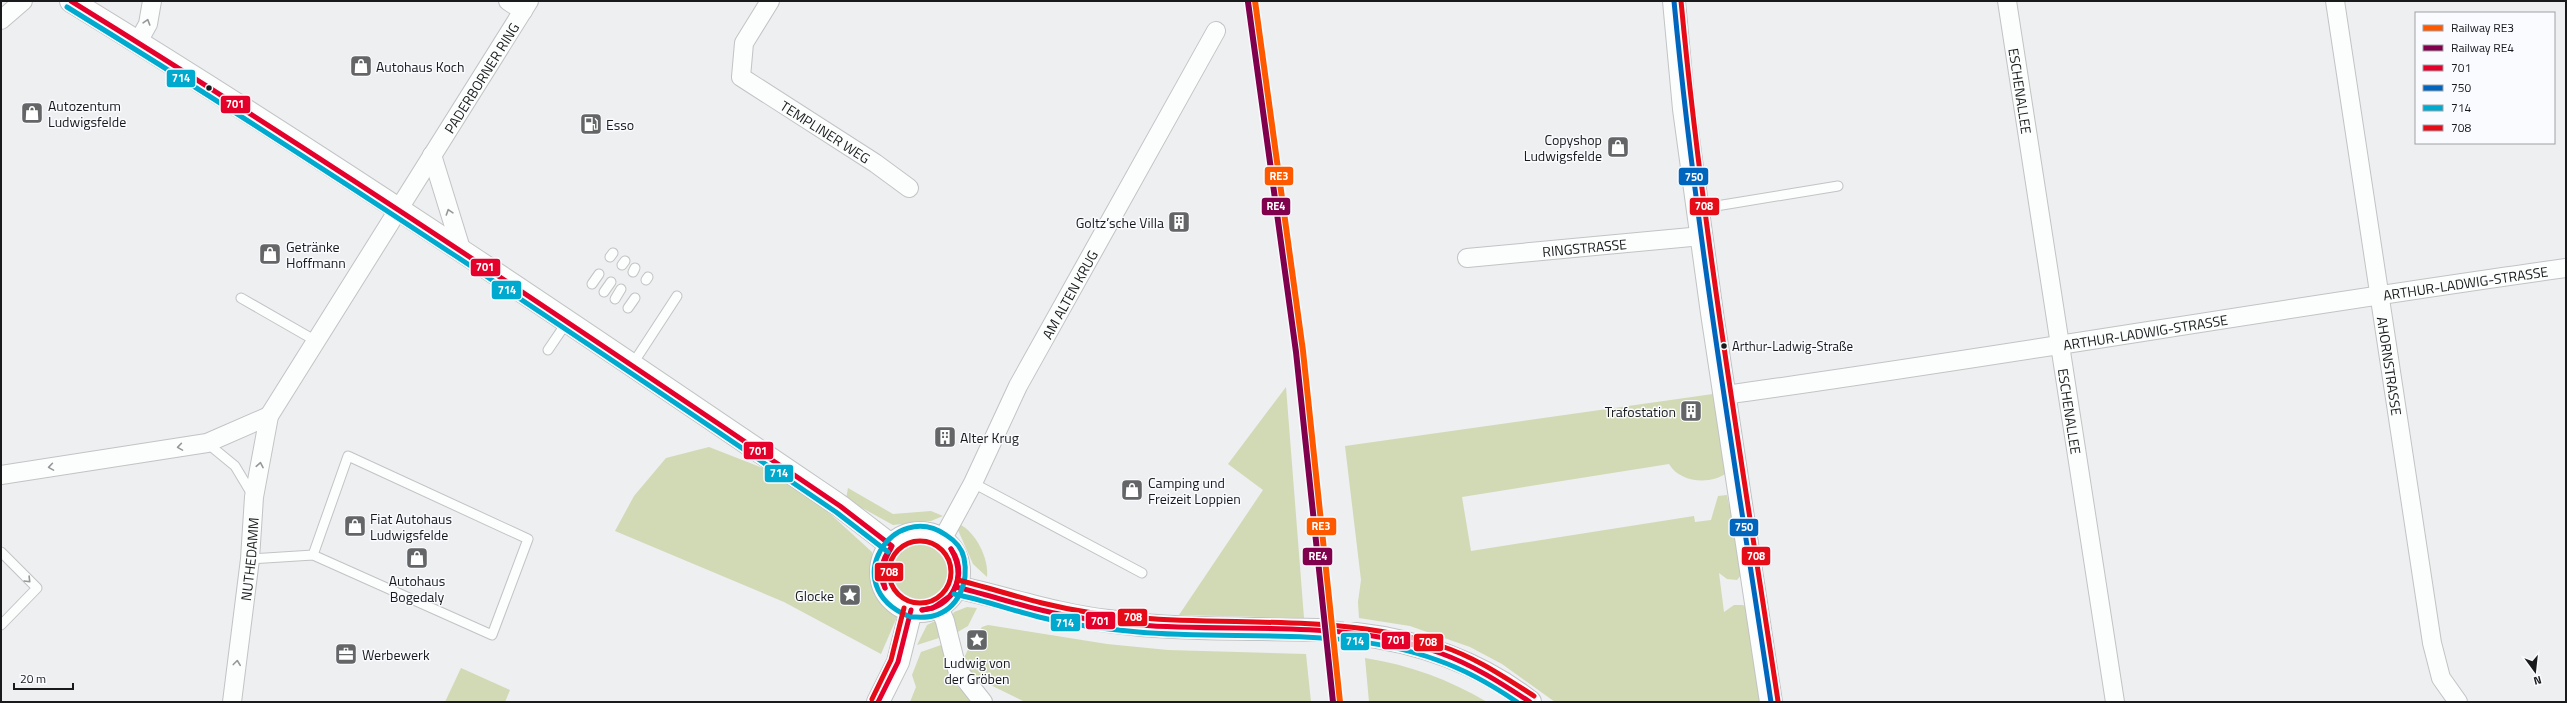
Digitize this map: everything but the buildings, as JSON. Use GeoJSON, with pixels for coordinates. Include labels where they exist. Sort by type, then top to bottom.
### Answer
{"type":"FeatureCollection","features":[{"type":"Feature","properties":{"kind":"main road"},"geometry":{"type":"LineString","coordinates":[[71,1],[138,42],[461,249],[840,506],[892,546]]}},
{"type":"Feature","properties":{"kind":"main road"},"geometry":{"type":"LineString","coordinates":[[1674,1],[1684,109],[1771,702]]}},
{"type":"Feature","properties":{"kind":"main road"},"geometry":{"type":"LineString","coordinates":[[916,534],[929,534],[942,540],[952,549],[958,561],[959,574],[956,587],[947,600],[939,607],[922,611],[911,610],[895,602],[887,592],[882,581],[883,562],[892,546],[903,538],[916,534]]}},
{"type":"Feature","properties":{"kind":"main road"},"geometry":{"type":"LineString","coordinates":[[956,587],[1053,612],[1109,622],[1176,627],[1321,630]]}},
{"type":"Feature","properties":{"kind":"main road"},"geometry":{"type":"LineString","coordinates":[[878,702],[898,662],[911,610]]}},
{"type":"Feature","properties":{"kind":"main road"},"geometry":{"type":"LineString","coordinates":[[1356,634],[1402,641],[1445,656],[1484,672],[1530,702]]}},
{"type":"Feature","properties":{"kind":"street"},"geometry":{"type":"LineString","coordinates":[[2,23],[23,1]]}},
{"type":"Feature","properties":{"kind":"street"},"geometry":{"type":"LineString","coordinates":[[138,42],[148,24],[152,1]]}},
{"type":"Feature","properties":{"kind":"street"},"geometry":{"type":"LineString","coordinates":[[508,1],[526,6]]}},
{"type":"Feature","properties":{"kind":"street","name":"TEMPLINER WEG"},"geometry":{"type":"LineString","coordinates":[[770,1],[744,42],[741,77],[875,163],[909,188]]}},
{"type":"Feature","properties":{"kind":"street","name":"ESCHENALLEE"},"geometry":{"type":"LineString","coordinates":[[2007,1],[2115,702]]}},
{"type":"Feature","properties":{"kind":"street","name":"AHORNSTRASSE"},"geometry":{"type":"LineString","coordinates":[[2335,1],[2432,643],[2441,678],[2458,702]]}},
{"type":"Feature","properties":{"kind":"street","name":"PADERBORNER RING"},"geometry":{"type":"LineString","coordinates":[[399,209],[526,6]]}},
{"type":"Feature","properties":{"kind":"street","name":"AM ALTEN KRUG"},"geometry":{"type":"LineString","coordinates":[[942,540],[973,483],[1018,386],[1216,31]]}},
{"type":"Feature","properties":{"kind":"street"},"geometry":{"type":"LineString","coordinates":[[432,155],[461,249]]}},
{"type":"Feature","properties":{"kind":"street","name":"NUTHEDAMM"},"geometry":{"type":"LineString","coordinates":[[232,702],[250,559],[254,497],[269,416],[399,209]]}},
{"type":"Feature","properties":{"kind":"street","name":"RINGSTRASSE"},"geometry":{"type":"LineString","coordinates":[[1467,258],[1702,236]]}},
{"type":"Feature","properties":{"kind":"street","name":"ARTHUR-LADWIG-STRASSE"},"geometry":{"type":"LineString","coordinates":[[1725,395],[2061,346],[2380,293],[2566,268]]}},
{"type":"Feature","properties":{"kind":"street"},"geometry":{"type":"LineString","coordinates":[[1,476],[207,442],[269,416]]}},
{"type":"Feature","properties":{"kind":"street"},"geometry":{"type":"LineString","coordinates":[[939,607],[945,620],[957,669],[983,702]]}},
{"type":"Feature","properties":{"kind":"lane"},"geometry":{"type":"LineString","coordinates":[[1698,209],[1838,186]]}},
{"type":"Feature","properties":{"kind":"lane"},"geometry":{"type":"LineString","coordinates":[[592,284],[599,274]]}},
{"type":"Feature","properties":{"kind":"lane"},"geometry":{"type":"LineString","coordinates":[[604,292],[611,282]]}},
{"type":"Feature","properties":{"kind":"lane"},"geometry":{"type":"LineString","coordinates":[[615,299],[621,289]]}},
{"type":"Feature","properties":{"kind":"lane"},"geometry":{"type":"LineString","coordinates":[[632,365],[677,296]]}},
{"type":"Feature","properties":{"kind":"lane"},"geometry":{"type":"LineString","coordinates":[[241,298],[316,341]]}},
{"type":"Feature","properties":{"kind":"lane"},"geometry":{"type":"LineString","coordinates":[[628,308],[635,298]]}},
{"type":"Feature","properties":{"kind":"lane"},"geometry":{"type":"LineString","coordinates":[[548,350],[568,322]]}},
{"type":"Feature","properties":{"kind":"lane"},"geometry":{"type":"LineString","coordinates":[[207,442],[235,466],[254,497]]}},
{"type":"Feature","properties":{"kind":"lane"},"geometry":{"type":"LineString","coordinates":[[250,559],[313,555],[492,635],[528,539],[348,456],[313,555]]}},
{"type":"Feature","properties":{"kind":"lane"},"geometry":{"type":"LineString","coordinates":[[973,483],[1142,573]]}},
{"type":"Feature","properties":{"kind":"lane"},"geometry":{"type":"LineString","coordinates":[[1,552],[37,588],[1,625]]}},
{"type":"Feature","properties":{"kind":"green space"},"geometry":{"type":"Polygon","coordinates":[[[1286,387],[1304,618],[1179,615],[1263,490],[1228,464],[1286,387]]]}},
{"type":"Feature","properties":{"kind":"green space"},"geometry":{"type":"Polygon","coordinates":[[[1713,394],[1725,474],[1711,480],[1695,480],[1687,478],[1680,475],[1669,464],[1462,497],[1471,551],[1694,516],[1695,522],[1711,520],[1718,496],[1727,495],[1729,505],[1732,505],[1742,574],[1737,580],[1727,579],[1719,573],[1724,612],[1734,605],[1743,605],[1747,608],[1763,702],[1555,702],[1502,664],[1470,647],[1410,626],[1359,618],[1358,602],[1361,580],[1345,446],[1713,394]]]}},
{"type":"Feature","properties":{"kind":"green space"},"geometry":{"type":"Polygon","coordinates":[[[709,447],[773,472],[815,500],[872,552],[875,589],[885,607],[897,617],[881,654],[784,602],[615,531],[634,496],[666,458],[709,447]]]}},
{"type":"Feature","properties":{"kind":"green space"},"geometry":{"type":"Polygon","coordinates":[[[848,488],[893,514],[931,511],[943,516],[931,521],[893,525],[846,499],[848,488]]]}},
{"type":"Feature","properties":{"kind":"green space"},"geometry":{"type":"Polygon","coordinates":[[[959,524],[971,533],[984,554],[987,577],[973,564],[958,530],[959,524]]]}},
{"type":"Feature","properties":{"kind":"green space"},"geometry":{"type":"Polygon","coordinates":[[[915,543],[927,543],[942,551],[950,566],[950,578],[942,593],[927,601],[915,601],[900,593],[892,578],[892,566],[900,551],[915,543]]]}},
{"type":"Feature","properties":{"kind":"green space"},"geometry":{"type":"Polygon","coordinates":[[[967,607],[977,608],[968,626],[956,633],[952,616],[954,612],[967,607]]]}},
{"type":"Feature","properties":{"kind":"green space"},"geometry":{"type":"Polygon","coordinates":[[[937,622],[942,637],[917,645],[927,625],[937,622]]]}},
{"type":"Feature","properties":{"kind":"green space"},"geometry":{"type":"Polygon","coordinates":[[[988,625],[1107,644],[1168,650],[1306,654],[1311,702],[1025,702],[970,675],[962,662],[973,639],[982,627],[988,625]]]}},
{"type":"Feature","properties":{"kind":"green space"},"geometry":{"type":"Polygon","coordinates":[[[944,644],[949,670],[955,682],[965,694],[974,700],[973,702],[910,702],[916,687],[912,675],[921,652],[944,644]]]}},
{"type":"Feature","properties":{"kind":"green space"},"geometry":{"type":"Polygon","coordinates":[[[1365,658],[1428,674],[1458,686],[1487,702],[1369,702],[1365,658]]]}},
{"type":"Feature","properties":{"kind":"green space"},"geometry":{"type":"Polygon","coordinates":[[[461,668],[510,690],[505,702],[445,702],[461,668]]]}},
{"type":"Feature","properties":{"kind":"tunnel"},"geometry":{"type":"LineString","coordinates":[[1321,630],[1356,634]]}},
{"type":"Feature","properties":{"kind":"rail line","name":"RE3"},"geometry":{"type":"LineString","coordinates":[[1255,1],[1303,351],[1340,702]]}},
{"type":"Feature","properties":{"kind":"rail line","name":"RE4"},"geometry":{"type":"LineString","coordinates":[[1248,2],[1296,352],[1333,702]]}},
{"type":"Feature","properties":{"kind":"transit line","name":"701"},"geometry":{"type":"LineString","coordinates":[[71,1],[266,124],[458,249],[840,506],[892,546]]}},
{"type":"Feature","properties":{"kind":"transit line","name":"750"},"geometry":{"type":"LineString","coordinates":[[1674,1],[1683,89],[1705,265],[1771,702]]}},
{"type":"Feature","properties":{"kind":"transit line","name":"708"},"geometry":{"type":"LineString","coordinates":[[1681,1],[1690,89],[1712,264],[1778,701]]}},
{"type":"Feature","properties":{"kind":"transit line","name":"714"},"geometry":{"type":"LineString","coordinates":[[67,7],[262,130],[454,255],[836,512],[888,552]]}},
{"type":"Feature","properties":{"kind":"transit line","name":"714"},"geometry":{"type":"LineString","coordinates":[[908,616],[887,602],[876,585],[875,567],[880,550],[892,537],[908,528],[926,527],[946,535],[957,545],[964,558],[965,576],[960,593],[956,601],[950,607],[933,616],[911,617]]}},
{"type":"Feature","properties":{"kind":"transit line","name":"708"},"geometry":{"type":"LineString","coordinates":[[920,541],[932,543],[942,550],[949,560],[951,572],[949,584],[942,594],[932,601],[920,603],[908,601],[898,594],[891,584],[889,572],[891,560],[898,550],[908,543],[920,541]]}},
{"type":"Feature","properties":{"kind":"transit line","name":"701"},"geometry":{"type":"LineString","coordinates":[[885,588],[881,573],[883,562],[891,548]]}},
{"type":"Feature","properties":{"kind":"transit line","name":"701"},"geometry":{"type":"LineString","coordinates":[[885,588],[883,577],[884,567],[886,558],[891,548]]}},
{"type":"Feature","properties":{"kind":"transit line","name":"701"},"geometry":{"type":"LineString","coordinates":[[950,596],[958,579],[958,567],[951,549]]}},
{"type":"Feature","properties":{"kind":"transit line","name":"701"},"geometry":{"type":"LineString","coordinates":[[950,596],[954,591],[959,573],[957,561],[951,549]]}},
{"type":"Feature","properties":{"kind":"transit line","name":"708"},"geometry":{"type":"LineString","coordinates":[[958,580],[1042,603],[1104,614],[1179,620],[1330,625],[1368,629],[1405,636],[1441,646],[1466,656],[1489,668],[1534,696]]}},
{"type":"Feature","properties":{"kind":"transit line","name":"701"},"geometry":{"type":"LineString","coordinates":[[956,587],[1053,613],[1102,621],[1176,627],[1329,631],[1367,635],[1404,642],[1440,653],[1464,663],[1497,681],[1530,702]]}},
{"type":"Feature","properties":{"kind":"transit line","name":"714"},"geometry":{"type":"LineString","coordinates":[[954,594],[1051,620],[1101,628],[1175,634],[1326,638],[1364,642],[1401,649],[1458,668],[1517,702]]}},
{"type":"Feature","properties":{"kind":"transit line","name":"701"},"geometry":{"type":"LineString","coordinates":[[922,610],[933,608],[950,596]]}},
{"type":"Feature","properties":{"kind":"transit line","name":"701"},"geometry":{"type":"LineString","coordinates":[[922,610],[938,606],[950,596]]}},
{"type":"Feature","properties":{"kind":"transit line","name":"708"},"geometry":{"type":"LineString","coordinates":[[872,699],[891,660],[904,608]]}},
{"type":"Feature","properties":{"kind":"transit line","name":"701"},"geometry":{"type":"LineString","coordinates":[[878,702],[898,662],[911,610]]}},
{"type":"Feature","properties":{"kind":"place","name":"Autohaus Koch"},"geometry":{"type":"Point","coordinates":[361,66]}},
{"type":"Feature","properties":{"kind":"place","name":"Autozentum Ludwigsfelde"},"geometry":{"type":"Point","coordinates":[32,113]}},
{"type":"Feature","properties":{"kind":"place","name":"Esso"},"geometry":{"type":"Point","coordinates":[591,124]}},
{"type":"Feature","properties":{"kind":"place","name":"Copyshop Ludwigsfelde"},"geometry":{"type":"Point","coordinates":[1618,147]}},
{"type":"Feature","properties":{"kind":"place","name":"Goltz’sche Villa"},"geometry":{"type":"Point","coordinates":[1179,222]}},
{"type":"Feature","properties":{"kind":"place","name":"Getränke Hoffmann"},"geometry":{"type":"Point","coordinates":[270,254]}},
{"type":"Feature","properties":{"kind":"place","name":"Arthur-Ladwig-Straße"},"geometry":{"type":"Point","coordinates":[1724,346]}},
{"type":"Feature","properties":{"kind":"place","name":"Trafostation"},"geometry":{"type":"Point","coordinates":[1691,411]}},
{"type":"Feature","properties":{"kind":"place","name":"Alter Krug"},"geometry":{"type":"Point","coordinates":[945,437]}},
{"type":"Feature","properties":{"kind":"place","name":"Camping und Freizeit Loppien"},"geometry":{"type":"Point","coordinates":[1132,490]}},
{"type":"Feature","properties":{"kind":"place","name":"Fiat Autohaus Ludwigsfelde"},"geometry":{"type":"Point","coordinates":[355,526]}},
{"type":"Feature","properties":{"kind":"place","name":"Autohaus Bogedaly"},"geometry":{"type":"Point","coordinates":[417,558]}},
{"type":"Feature","properties":{"kind":"place","name":"Glocke"},"geometry":{"type":"Point","coordinates":[850,595]}},
{"type":"Feature","properties":{"kind":"place","name":"Ludwig von der Gröben"},"geometry":{"type":"Point","coordinates":[977,640]}},
{"type":"Feature","properties":{"kind":"place","name":"Werbewerk"},"geometry":{"type":"Point","coordinates":[346,654]}}]}
